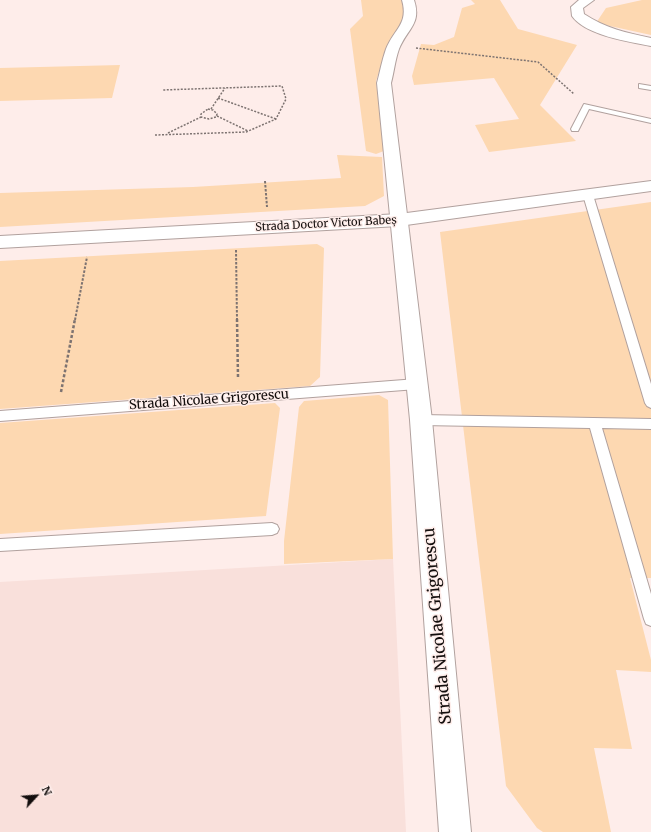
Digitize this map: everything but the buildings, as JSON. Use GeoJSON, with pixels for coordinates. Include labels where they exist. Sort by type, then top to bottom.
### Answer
{"type":"FeatureCollection","features":[{"type":"Feature","properties":{"kind":"street","name":"Strada Nicolae Grigorescu"},"geometry":{"type":"LineString","coordinates":[[408,0],[411,7],[410,23],[395,46],[384,83],[421,420],[455,832]]}},
{"type":"Feature","properties":{"kind":"street"},"geometry":{"type":"LineString","coordinates":[[588,0],[577,7],[578,16],[588,24],[604,32],[651,42]]}},
{"type":"Feature","properties":{"kind":"street","name":"Strada Doctor Victor Babeș"},"geometry":{"type":"LineString","coordinates":[[0,242],[399,220],[651,186]]}},
{"type":"Feature","properties":{"kind":"lane"},"geometry":{"type":"LineString","coordinates":[[642,86],[651,88]]}},
{"type":"Feature","properties":{"kind":"lane"},"geometry":{"type":"LineString","coordinates":[[575,128],[587,106],[651,121]]}},
{"type":"Feature","properties":{"kind":"lane"},"geometry":{"type":"LineString","coordinates":[[588,195],[651,403]]}},
{"type":"Feature","properties":{"kind":"lane","name":"Strada Nicolae Grigorescu"},"geometry":{"type":"LineString","coordinates":[[0,416],[417,384]]}},
{"type":"Feature","properties":{"kind":"lane"},"geometry":{"type":"LineString","coordinates":[[421,420],[651,424]]}},
{"type":"Feature","properties":{"kind":"lane"},"geometry":{"type":"LineString","coordinates":[[595,424],[651,619]]}},
{"type":"Feature","properties":{"kind":"lane"},"geometry":{"type":"LineString","coordinates":[[0,545],[272,529]]}},
{"type":"Feature","properties":{"kind":"path"},"geometry":{"type":"LineString","coordinates":[[415,48],[538,62],[573,92]]}},
{"type":"Feature","properties":{"kind":"path"},"geometry":{"type":"LineString","coordinates":[[155,135],[248,131],[276,119],[286,99],[282,86],[162,90]]}},
{"type":"Feature","properties":{"kind":"path"},"geometry":{"type":"LineString","coordinates":[[210,110],[225,88]]}},
{"type":"Feature","properties":{"kind":"path"},"geometry":{"type":"LineString","coordinates":[[218,98],[276,119]]}},
{"type":"Feature","properties":{"kind":"path"},"geometry":{"type":"LineString","coordinates":[[201,117],[201,114],[204,111],[210,110],[217,114],[217,116],[248,131]]}},
{"type":"Feature","properties":{"kind":"path"},"geometry":{"type":"LineString","coordinates":[[165,134],[201,117],[209,119],[217,116]]}},
{"type":"Feature","properties":{"kind":"path"},"geometry":{"type":"LineString","coordinates":[[265,181],[267,209]]}},
{"type":"Feature","properties":{"kind":"path"},"geometry":{"type":"LineString","coordinates":[[236,244],[238,398]]}},
{"type":"Feature","properties":{"kind":"path"},"geometry":{"type":"LineString","coordinates":[[57,412],[88,252]]}},
{"type":"Feature","properties":{"kind":"shaded area"},"geometry":{"type":"Polygon","coordinates":[[[361,0],[403,0],[405,7],[404,22],[388,44],[376,81],[384,151],[376,154],[366,151],[350,29],[363,16],[361,0]]]}},
{"type":"Feature","properties":{"kind":"shaded area"},"geometry":{"type":"Polygon","coordinates":[[[471,0],[500,0],[518,29],[577,45],[540,105],[576,141],[489,152],[475,125],[519,119],[494,78],[414,85],[412,76],[421,44],[434,45],[454,37],[462,8],[475,4],[471,0]]]}},
{"type":"Feature","properties":{"kind":"shaded area"},"geometry":{"type":"Polygon","coordinates":[[[642,0],[651,0],[651,35],[596,23],[606,8],[642,0]]]}},
{"type":"Feature","properties":{"kind":"shaded area"},"geometry":{"type":"Polygon","coordinates":[[[120,65],[112,98],[0,101],[0,68],[120,65]]]}},
{"type":"Feature","properties":{"kind":"shaded area"},"geometry":{"type":"Polygon","coordinates":[[[337,155],[382,157],[384,196],[365,206],[0,227],[0,193],[193,187],[341,178],[337,155]]]}},
{"type":"Feature","properties":{"kind":"shaded area"},"geometry":{"type":"Polygon","coordinates":[[[651,202],[651,578],[630,578],[651,660],[651,672],[616,670],[632,749],[594,748],[611,832],[543,832],[537,828],[506,786],[440,232],[651,202]]]}},
{"type":"Feature","properties":{"kind":"shaded area"},"geometry":{"type":"Polygon","coordinates":[[[317,244],[324,248],[320,377],[310,386],[0,409],[0,261],[317,244]]]}},
{"type":"Feature","properties":{"kind":"shaded area"},"geometry":{"type":"Polygon","coordinates":[[[379,395],[388,400],[393,559],[284,564],[284,541],[299,407],[304,401],[379,395]]]}},
{"type":"Feature","properties":{"kind":"shaded area"},"geometry":{"type":"Polygon","coordinates":[[[275,403],[280,408],[266,516],[0,534],[0,423],[275,403]]]}},
{"type":"Feature","properties":{"kind":"shaded area"},"geometry":{"type":"Polygon","coordinates":[[[393,559],[406,832],[0,832],[0,582],[393,559]]]}}]}
